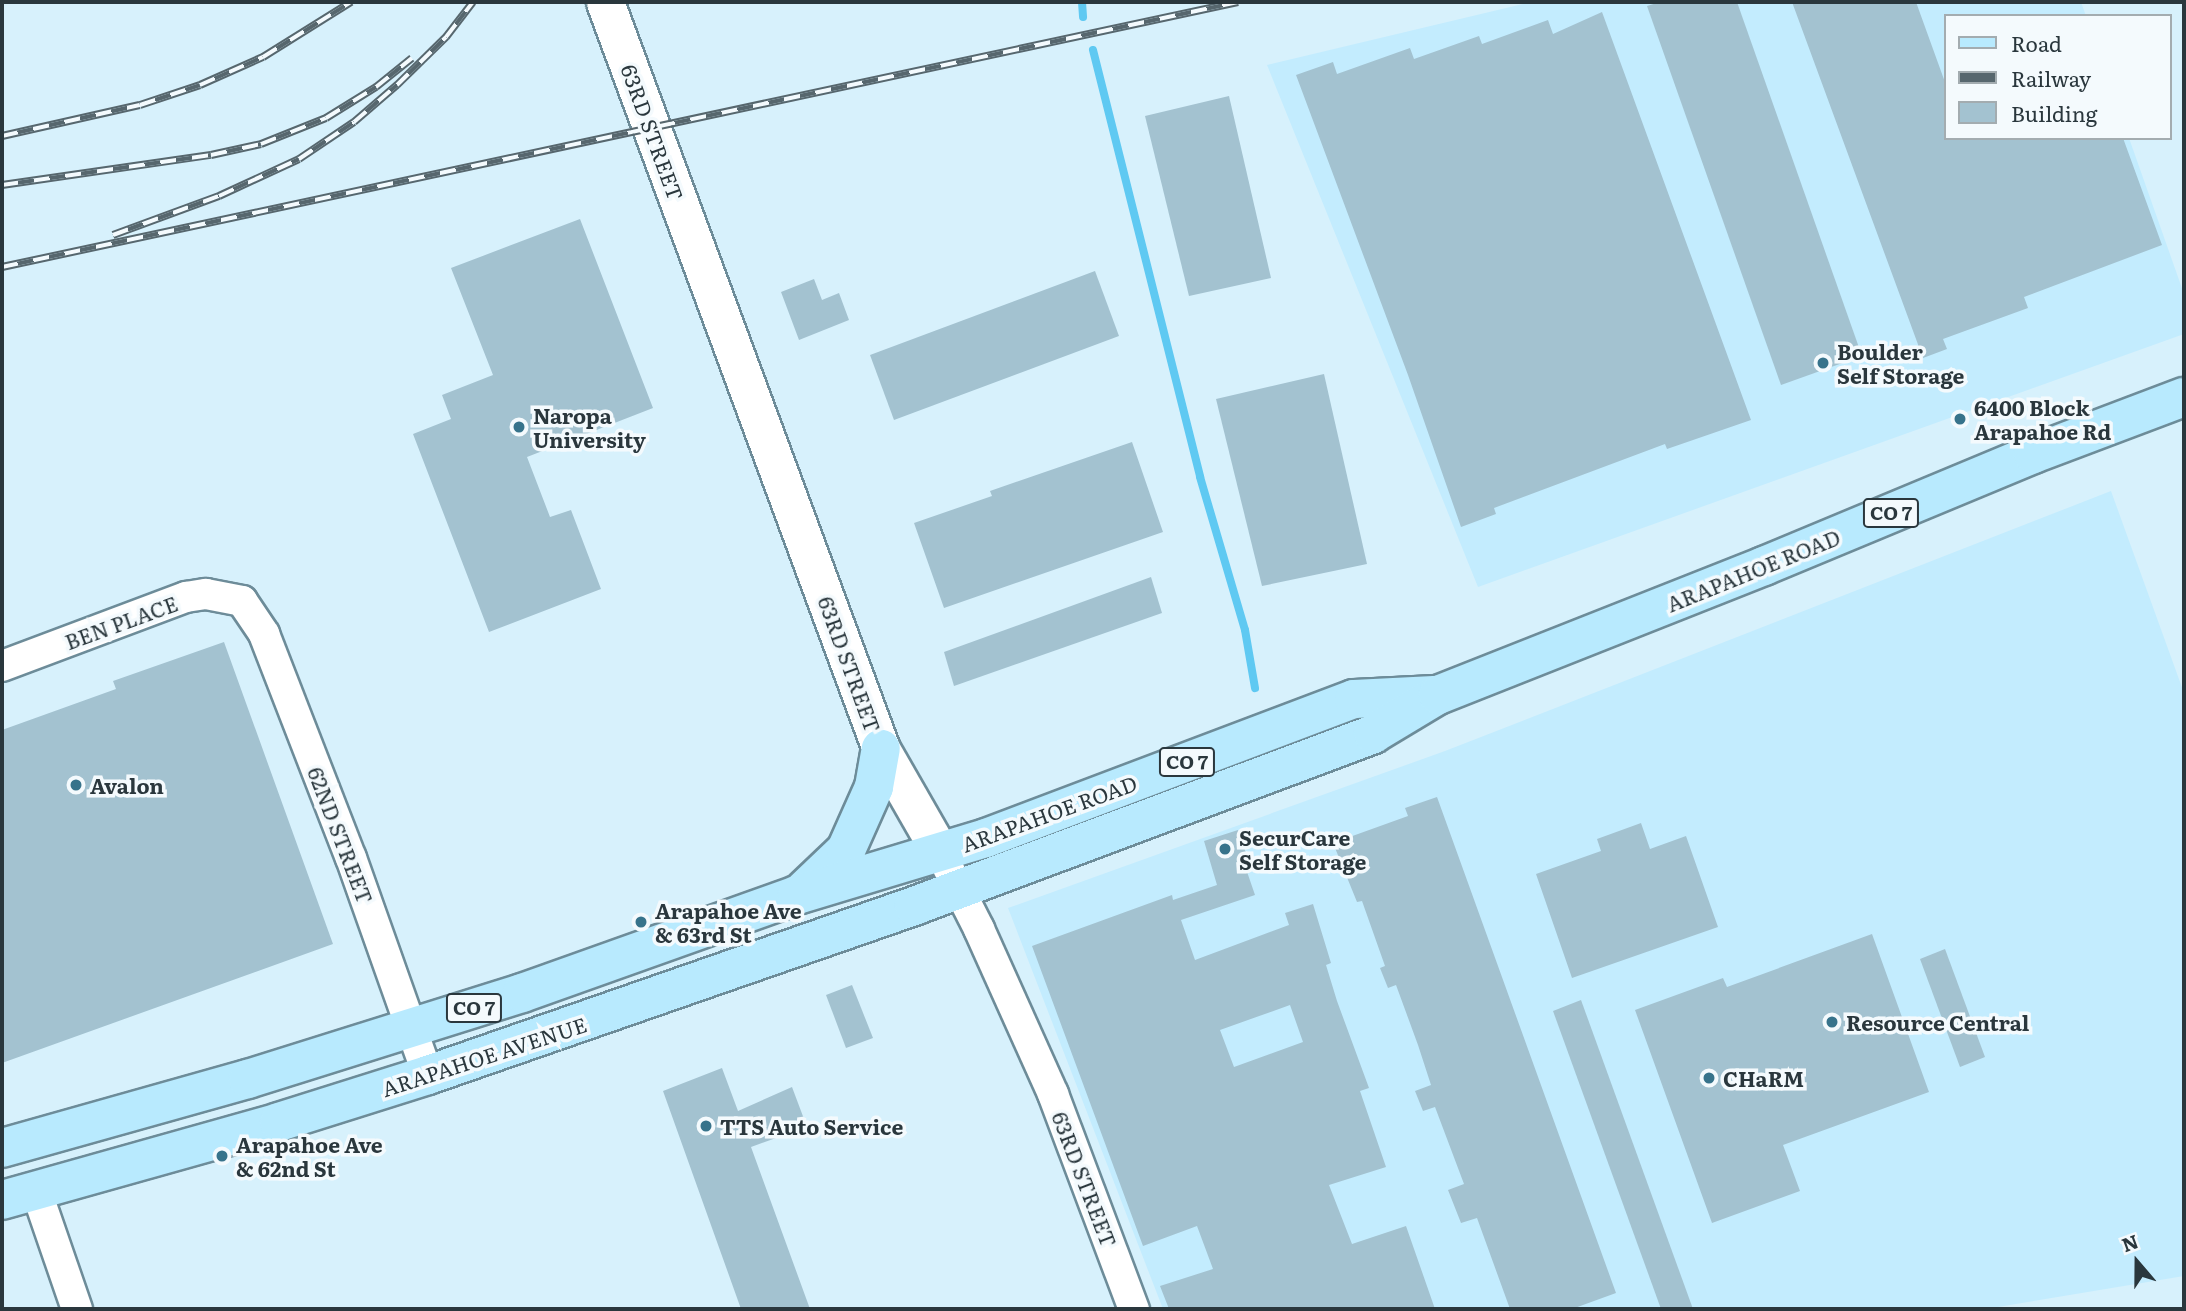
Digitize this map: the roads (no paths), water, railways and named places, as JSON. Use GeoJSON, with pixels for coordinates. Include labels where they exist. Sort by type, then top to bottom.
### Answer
{"type":"FeatureCollection","features":[{"type":"Feature","properties":{"kind":"main road","name":"ARAPAHOE ROAD"},"geometry":{"type":"LineString","coordinates":[[959,887],[1005,873],[1373,734],[1438,695],[1763,566],[2033,454],[2184,397]]}},
{"type":"Feature","properties":{"kind":"main road","name":"ARAPAHOE ROAD"},"geometry":{"type":"LineString","coordinates":[[940,852],[986,838],[1354,699],[1438,695]]}},
{"type":"Feature","properties":{"kind":"main road"},"geometry":{"type":"LineString","coordinates":[[797,895],[846,850],[874,787],[881,749]]}},
{"type":"Feature","properties":{"kind":"main road","name":"CO 7"},"geometry":{"type":"LineString","coordinates":[[2,1148],[412,1029],[605,965],[797,895],[940,852]]}},
{"type":"Feature","properties":{"kind":"main road","name":"ARAPAHOE AVENUE"},"geometry":{"type":"LineString","coordinates":[[19,1196],[429,1075],[693,985],[914,906],[959,887]]}},
{"type":"Feature","properties":{"kind":"street","name":"63RD STREET"},"geometry":{"type":"LineString","coordinates":[[605,2],[881,749],[959,887],[1053,1094],[1134,1309]]}},
{"type":"Feature","properties":{"kind":"street","name":"BEN PLACE"},"geometry":{"type":"LineString","coordinates":[[2,666],[186,597],[206,594],[242,601]]}},
{"type":"Feature","properties":{"kind":"street","name":"62ND STREET"},"geometry":{"type":"LineString","coordinates":[[242,601],[264,634],[351,858],[429,1075]]}},
{"type":"Feature","properties":{"kind":"street"},"geometry":{"type":"LineString","coordinates":[[19,1196],[77,1309]]}},
{"type":"Feature","properties":{"kind":"waterway"},"geometry":{"type":"LineString","coordinates":[[1082,2],[1083,17]]}},
{"type":"Feature","properties":{"kind":"waterway"},"geometry":{"type":"LineString","coordinates":[[1093,50],[1200,477],[1245,630],[1255,688]]}},
{"type":"Feature","properties":{"kind":"railway"},"geometry":{"type":"LineString","coordinates":[[2,136],[140,105],[200,85],[263,57],[351,2]]}},
{"type":"Feature","properties":{"kind":"railway"},"geometry":{"type":"LineString","coordinates":[[113,235],[219,196],[299,159],[354,122],[397,85],[446,37],[473,2]]}},
{"type":"Feature","properties":{"kind":"railway"},"geometry":{"type":"LineString","coordinates":[[2,267],[1238,2]]}},
{"type":"Feature","properties":{"kind":"railway"},"geometry":{"type":"LineString","coordinates":[[2,185],[211,155],[261,144],[326,118],[376,87],[412,58]]}},
{"type":"Feature","properties":{"kind":"place","name":"Boulder Self Storage"},"geometry":{"type":"Point","coordinates":[1823,363]}},
{"type":"Feature","properties":{"kind":"place","name":"6400 Block Arapahoe Rd"},"geometry":{"type":"Point","coordinates":[1960,419]}},
{"type":"Feature","properties":{"kind":"place","name":"Naropa University"},"geometry":{"type":"Point","coordinates":[519,427]}},
{"type":"Feature","properties":{"kind":"place","name":"Avalon"},"geometry":{"type":"Point","coordinates":[76,785]}},
{"type":"Feature","properties":{"kind":"place","name":"SecurCare Self Storage"},"geometry":{"type":"Point","coordinates":[1225,849]}},
{"type":"Feature","properties":{"kind":"place","name":"Arapahoe Ave & 63rd St"},"geometry":{"type":"Point","coordinates":[641,922]}},
{"type":"Feature","properties":{"kind":"place","name":"Resource Central"},"geometry":{"type":"Point","coordinates":[1832,1022]}},
{"type":"Feature","properties":{"kind":"place","name":"CHaRM"},"geometry":{"type":"Point","coordinates":[1709,1078]}},
{"type":"Feature","properties":{"kind":"place","name":"TTS Auto Service"},"geometry":{"type":"Point","coordinates":[706,1126]}},
{"type":"Feature","properties":{"kind":"place","name":"Arapahoe Ave & 62nd St"},"geometry":{"type":"Point","coordinates":[222,1156]}}]}
